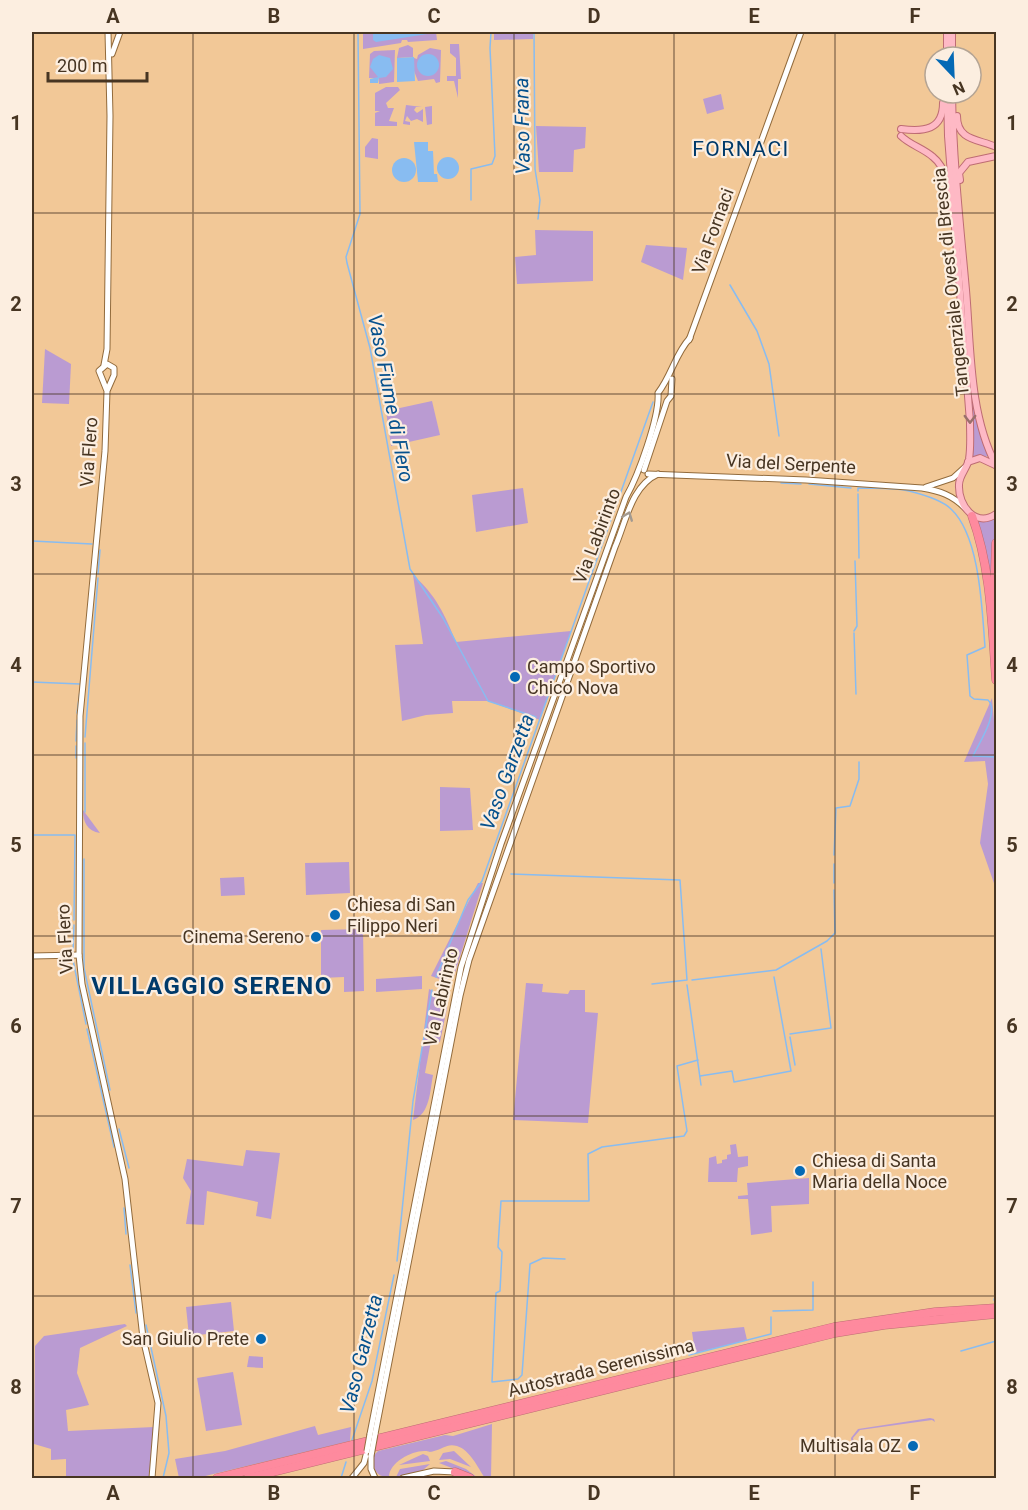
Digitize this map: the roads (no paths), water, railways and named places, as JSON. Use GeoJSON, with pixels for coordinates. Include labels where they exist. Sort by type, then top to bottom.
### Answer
{"type":"FeatureCollection","features":[{"type":"Feature","properties":{"kind":"highway"},"geometry":{"type":"LineString","coordinates":[[972,516],[978,533],[989,588],[996,680]]}},
{"type":"Feature","properties":{"kind":"highway"},"geometry":{"type":"LineString","coordinates":[[996,543],[994,590],[996,625]]}},
{"type":"Feature","properties":{"kind":"highway","name":"Autostrada Serenissima"},"geometry":{"type":"LineString","coordinates":[[218,1479],[834,1327],[935,1312],[996,1308]]}},
{"type":"Feature","properties":{"kind":"highway","name":"Autostrada Serenissima"},"geometry":{"type":"LineString","coordinates":[[248,1479],[836,1333],[894,1323],[996,1314]]}},
{"type":"Feature","properties":{"kind":"highway"},"geometry":{"type":"LineString","coordinates":[[455,1472],[469,1478]]}},
{"type":"Feature","properties":{"kind":"main road"},"geometry":{"type":"LineString","coordinates":[[943,105],[942,116],[936,126],[901,133],[933,156],[942,168],[946,181],[950,222],[958,233],[963,223],[959,173],[972,159],[996,156]]}},
{"type":"Feature","properties":{"kind":"main road","name":"Tangenziale Ovest di Brescia"},"geometry":{"type":"LineString","coordinates":[[946,105],[969,396],[966,465],[960,476],[959,490],[966,510]]}},
{"type":"Feature","properties":{"kind":"main road","name":"Tangenziale Ovest di Brescia"},"geometry":{"type":"LineString","coordinates":[[951,148],[953,105]]}},
{"type":"Feature","properties":{"kind":"main road"},"geometry":{"type":"LineString","coordinates":[[955,105],[960,132],[969,139],[996,147]]}},
{"type":"Feature","properties":{"kind":"main road","name":"Tangenziale Ovest di Brescia"},"geometry":{"type":"LineString","coordinates":[[958,233],[973,377],[987,448],[996,465]]}},
{"type":"Feature","properties":{"kind":"main road","name":"Tangenziale Ovest di Brescia"},"geometry":{"type":"LineString","coordinates":[[966,465],[980,458],[988,459],[996,465]]}},
{"type":"Feature","properties":{"kind":"main road"},"geometry":{"type":"LineString","coordinates":[[966,510],[972,516],[984,519],[996,514]]}},
{"type":"Feature","properties":{"kind":"street"},"geometry":{"type":"LineString","coordinates":[[107,391],[115,370],[111,365],[108,349],[110,65],[108,32],[119,33],[110,65]]}},
{"type":"Feature","properties":{"kind":"street","name":"Via Fornaci"},"geometry":{"type":"LineString","coordinates":[[645,473],[660,400],[658,393],[667,389],[690,338],[801,32]]}},
{"type":"Feature","properties":{"kind":"street"},"geometry":{"type":"LineString","coordinates":[[107,391],[99,371],[104,365],[108,349]]}},
{"type":"Feature","properties":{"kind":"street"},"geometry":{"type":"LineString","coordinates":[[104,365],[111,365]]}},
{"type":"Feature","properties":{"kind":"street"},"geometry":{"type":"LineString","coordinates":[[103,378],[112,378]]}},
{"type":"Feature","properties":{"kind":"street","name":"Via Fornaci"},"geometry":{"type":"LineString","coordinates":[[635,480],[645,473],[667,401],[671,396],[667,389]]}},
{"type":"Feature","properties":{"kind":"street","name":"Via Flero"},"geometry":{"type":"LineString","coordinates":[[107,391],[105,451],[80,716],[79,955],[82,984],[125,1179],[142,1330],[158,1403],[152,1479]]}},
{"type":"Feature","properties":{"kind":"street"},"geometry":{"type":"LineString","coordinates":[[660,400],[667,401]]}},
{"type":"Feature","properties":{"kind":"street","name":"Via del Serpente"},"geometry":{"type":"LineString","coordinates":[[922,488],[953,478],[966,465]]}},
{"type":"Feature","properties":{"kind":"street"},"geometry":{"type":"LineString","coordinates":[[635,480],[642,484],[645,473]]}},
{"type":"Feature","properties":{"kind":"street","name":"Via del Serpente"},"geometry":{"type":"LineString","coordinates":[[645,473],[701,474],[922,488],[940,491],[956,499],[966,510]]}},
{"type":"Feature","properties":{"kind":"street","name":"Via Labirinto"},"geometry":{"type":"LineString","coordinates":[[352,1479],[369,1453],[461,967],[501,844],[594,598],[635,480]]}},
{"type":"Feature","properties":{"kind":"street","name":"Via Labirinto"},"geometry":{"type":"LineString","coordinates":[[594,598],[642,484]]}},
{"type":"Feature","properties":{"kind":"street"},"geometry":{"type":"LineString","coordinates":[[32,956],[79,955]]}},
{"type":"Feature","properties":{"kind":"street","name":"Via Labirinto"},"geometry":{"type":"LineString","coordinates":[[369,1453],[375,1476]]}},
{"type":"Feature","properties":{"kind":"street","name":"Via Labirinto"},"geometry":{"type":"LineString","coordinates":[[359,1470],[375,1476]]}},
{"type":"Feature","properties":{"kind":"street"},"geometry":{"type":"LineString","coordinates":[[403,1479],[434,1472],[455,1472]]}},
{"type":"Feature","properties":{"kind":"street"},"geometry":{"type":"LineString","coordinates":[[414,1479],[455,1472]]}},
{"type":"Feature","properties":{"kind":"water"},"geometry":{"type":"Polygon","coordinates":[[[373,32],[434,33],[376,42],[373,40],[373,32]]]}},
{"type":"Feature","properties":{"kind":"water"},"geometry":{"type":"Polygon","coordinates":[[[428,54],[436,57],[439,65],[436,73],[428,76],[420,73],[417,65],[420,57],[428,54]]]}},
{"type":"Feature","properties":{"kind":"water"},"geometry":{"type":"Polygon","coordinates":[[[379,55],[390,58],[393,69],[386,77],[379,78],[378,83],[370,83],[370,79],[378,77],[370,67],[373,59],[379,55]]]}},
{"type":"Feature","properties":{"kind":"water"},"geometry":{"type":"Polygon","coordinates":[[[414,57],[415,81],[397,82],[397,58],[414,57]]]}},
{"type":"Feature","properties":{"kind":"water"},"geometry":{"type":"Polygon","coordinates":[[[414,142],[428,142],[428,151],[433,151],[434,174],[437,174],[438,182],[418,182],[414,142]]]}},
{"type":"Feature","properties":{"kind":"water"},"geometry":{"type":"Polygon","coordinates":[[[448,157],[456,160],[459,168],[456,176],[448,179],[440,176],[437,168],[440,160],[448,157]]]}},
{"type":"Feature","properties":{"kind":"water"},"geometry":{"type":"Polygon","coordinates":[[[404,158],[409,159],[415,165],[415,175],[409,181],[404,182],[399,181],[393,175],[392,170],[393,165],[399,159],[404,158]]]}},
{"type":"Feature","properties":{"kind":"waterway","name":"Vaso Fiume di Flero"},"geometry":{"type":"LineString","coordinates":[[358,32],[360,214],[346,257],[370,348],[410,569],[443,618],[488,701],[536,717]]}},
{"type":"Feature","properties":{"kind":"waterway","name":"Vaso Frana"},"geometry":{"type":"LineString","coordinates":[[471,200],[471,169],[492,164],[495,156],[491,32]]}},
{"type":"Feature","properties":{"kind":"waterway","name":"Vaso Frana"},"geometry":{"type":"LineString","coordinates":[[534,32],[535,169],[540,200],[538,219]]}},
{"type":"Feature","properties":{"kind":"waterway"},"geometry":{"type":"LineString","coordinates":[[730,285],[757,331],[769,364],[779,436]]}},
{"type":"Feature","properties":{"kind":"waterway","name":"Vaso Garzetta"},"geometry":{"type":"LineString","coordinates":[[436,977],[468,900],[482,881],[653,402]]}},
{"type":"Feature","properties":{"kind":"waterway"},"geometry":{"type":"LineString","coordinates":[[781,483],[801,484]]}},
{"type":"Feature","properties":{"kind":"waterway"},"geometry":{"type":"LineString","coordinates":[[809,484],[851,488]]}},
{"type":"Feature","properties":{"kind":"waterway"},"geometry":{"type":"LineString","coordinates":[[858,491],[858,488],[890,489],[919,494],[947,506],[961,521],[974,555],[978,574],[985,647],[967,655],[970,696],[974,699],[988,700],[992,712],[973,756],[996,757]]}},
{"type":"Feature","properties":{"kind":"waterway"},"geometry":{"type":"LineString","coordinates":[[858,494],[859,558]]}},
{"type":"Feature","properties":{"kind":"waterway"},"geometry":{"type":"LineString","coordinates":[[32,541],[92,544]]}},
{"type":"Feature","properties":{"kind":"waterway"},"geometry":{"type":"LineString","coordinates":[[98,574],[100,550]]}},
{"type":"Feature","properties":{"kind":"waterway"},"geometry":{"type":"LineString","coordinates":[[854,631],[857,626],[855,561]]}},
{"type":"Feature","properties":{"kind":"waterway"},"geometry":{"type":"LineString","coordinates":[[85,737],[98,578]]}},
{"type":"Feature","properties":{"kind":"waterway"},"geometry":{"type":"LineString","coordinates":[[854,633],[856,694]]}},
{"type":"Feature","properties":{"kind":"waterway"},"geometry":{"type":"LineString","coordinates":[[32,682],[80,684]]}},
{"type":"Feature","properties":{"kind":"waterway"},"geometry":{"type":"LineString","coordinates":[[77,713],[80,691]]}},
{"type":"Feature","properties":{"kind":"waterway"},"geometry":{"type":"LineString","coordinates":[[76,741],[77,720]]}},
{"type":"Feature","properties":{"kind":"waterway"},"geometry":{"type":"LineString","coordinates":[[85,743],[85,812]]}},
{"type":"Feature","properties":{"kind":"waterway"},"geometry":{"type":"LineString","coordinates":[[76,746],[76,758]]}},
{"type":"Feature","properties":{"kind":"waterway"},"geometry":{"type":"LineString","coordinates":[[834,855],[836,808],[850,806],[859,779],[859,762]]}},
{"type":"Feature","properties":{"kind":"waterway"},"geometry":{"type":"LineString","coordinates":[[32,835],[75,835],[74,920]]}},
{"type":"Feature","properties":{"kind":"waterway"},"geometry":{"type":"LineString","coordinates":[[84,859],[84,968],[110,1090]]}},
{"type":"Feature","properties":{"kind":"waterway"},"geometry":{"type":"LineString","coordinates":[[834,864],[834,883]]}},
{"type":"Feature","properties":{"kind":"waterway","name":"Vaso Fiume di Flero"},"geometry":{"type":"LineString","coordinates":[[511,874],[680,880],[687,980],[652,984]]}},
{"type":"Feature","properties":{"kind":"waterway"},"geometry":{"type":"LineString","coordinates":[[692,980],[776,970],[827,941],[835,933],[834,890]]}},
{"type":"Feature","properties":{"kind":"waterway"},"geometry":{"type":"LineString","coordinates":[[73,952],[74,925]]}},
{"type":"Feature","properties":{"kind":"waterway"},"geometry":{"type":"LineString","coordinates":[[790,1034],[831,1028],[821,949]]}},
{"type":"Feature","properties":{"kind":"waterway"},"geometry":{"type":"LineString","coordinates":[[73,960],[86,1024]]}},
{"type":"Feature","properties":{"kind":"waterway"},"geometry":{"type":"LineString","coordinates":[[700,1076],[732,1071],[734,1082],[791,1071],[774,977]]}},
{"type":"Feature","properties":{"kind":"waterway","name":"Vaso Fiume di Flero"},"geometry":{"type":"LineString","coordinates":[[687,985],[701,1085]]}},
{"type":"Feature","properties":{"kind":"waterway","name":"Vaso Garzetta"},"geometry":{"type":"LineString","coordinates":[[397,1261],[413,1101],[432,990]]}},
{"type":"Feature","properties":{"kind":"waterway"},"geometry":{"type":"LineString","coordinates":[[87,1029],[114,1147]]}},
{"type":"Feature","properties":{"kind":"waterway"},"geometry":{"type":"LineString","coordinates":[[790,1037],[795,1065]]}},
{"type":"Feature","properties":{"kind":"waterway","name":"Vaso Fiume di Flero"},"geometry":{"type":"LineString","coordinates":[[565,1259],[543,1258],[530,1264],[522,1375],[518,1379],[492,1382],[496,1293],[500,1291],[502,1252],[498,1247],[501,1201],[589,1201],[588,1154],[602,1147],[684,1136],[687,1131],[677,1066],[698,1060]]}},
{"type":"Feature","properties":{"kind":"waterway"},"geometry":{"type":"LineString","coordinates":[[119,1129],[129,1168]]}},
{"type":"Feature","properties":{"kind":"waterway"},"geometry":{"type":"LineString","coordinates":[[124,1208],[126,1234]]}},
{"type":"Feature","properties":{"kind":"waterway"},"geometry":{"type":"LineString","coordinates":[[130,1265],[136,1313]]}},
{"type":"Feature","properties":{"kind":"waterway","name":"Vaso Garzetta"},"geometry":{"type":"LineString","coordinates":[[352,1440],[372,1381],[394,1275]]}},
{"type":"Feature","properties":{"kind":"waterway"},"geometry":{"type":"LineString","coordinates":[[773,1311],[813,1310],[813,1282]]}},
{"type":"Feature","properties":{"kind":"waterway"},"geometry":{"type":"LineString","coordinates":[[994,1300],[996,1293]]}},
{"type":"Feature","properties":{"kind":"waterway"},"geometry":{"type":"LineString","coordinates":[[689,1355],[771,1334],[771,1317]]}},
{"type":"Feature","properties":{"kind":"waterway"},"geometry":{"type":"LineString","coordinates":[[146,1325],[166,1416],[169,1453],[163,1478]]}},
{"type":"Feature","properties":{"kind":"waterway"},"geometry":{"type":"LineString","coordinates":[[961,1351],[996,1341]]}},
{"type":"Feature","properties":{"kind":"waterway"},"geometry":{"type":"LineString","coordinates":[[531,1389],[545,1390]]}},
{"type":"Feature","properties":{"kind":"waterway","name":"Vaso Garzetta"},"geometry":{"type":"LineString","coordinates":[[341,1478],[346,1462]]}},
{"type":"Feature","properties":{"kind":"place","name":"Campo Sportivo Chico Nova"},"geometry":{"type":"Point","coordinates":[515,677]}},
{"type":"Feature","properties":{"kind":"place","name":"Chiesa di San Filippo Neri"},"geometry":{"type":"Point","coordinates":[335,915]}},
{"type":"Feature","properties":{"kind":"place","name":"Cinema Sereno"},"geometry":{"type":"Point","coordinates":[316,937]}},
{"type":"Feature","properties":{"kind":"place","name":"Chiesa di Santa Maria della Noce"},"geometry":{"type":"Point","coordinates":[800,1171]}},
{"type":"Feature","properties":{"kind":"place","name":"San Giulio Prete"},"geometry":{"type":"Point","coordinates":[261,1339]}},
{"type":"Feature","properties":{"kind":"place","name":"Multisala OZ"},"geometry":{"type":"Point","coordinates":[913,1446]}},
{"type":"Feature","properties":{"kind":"district","name":"FORNACI"},"geometry":{"type":"Point","coordinates":[741,149]}},
{"type":"Feature","properties":{"kind":"district","name":"VILLAGGIO SERENO"},"geometry":{"type":"Point","coordinates":[212,986]}}]}
